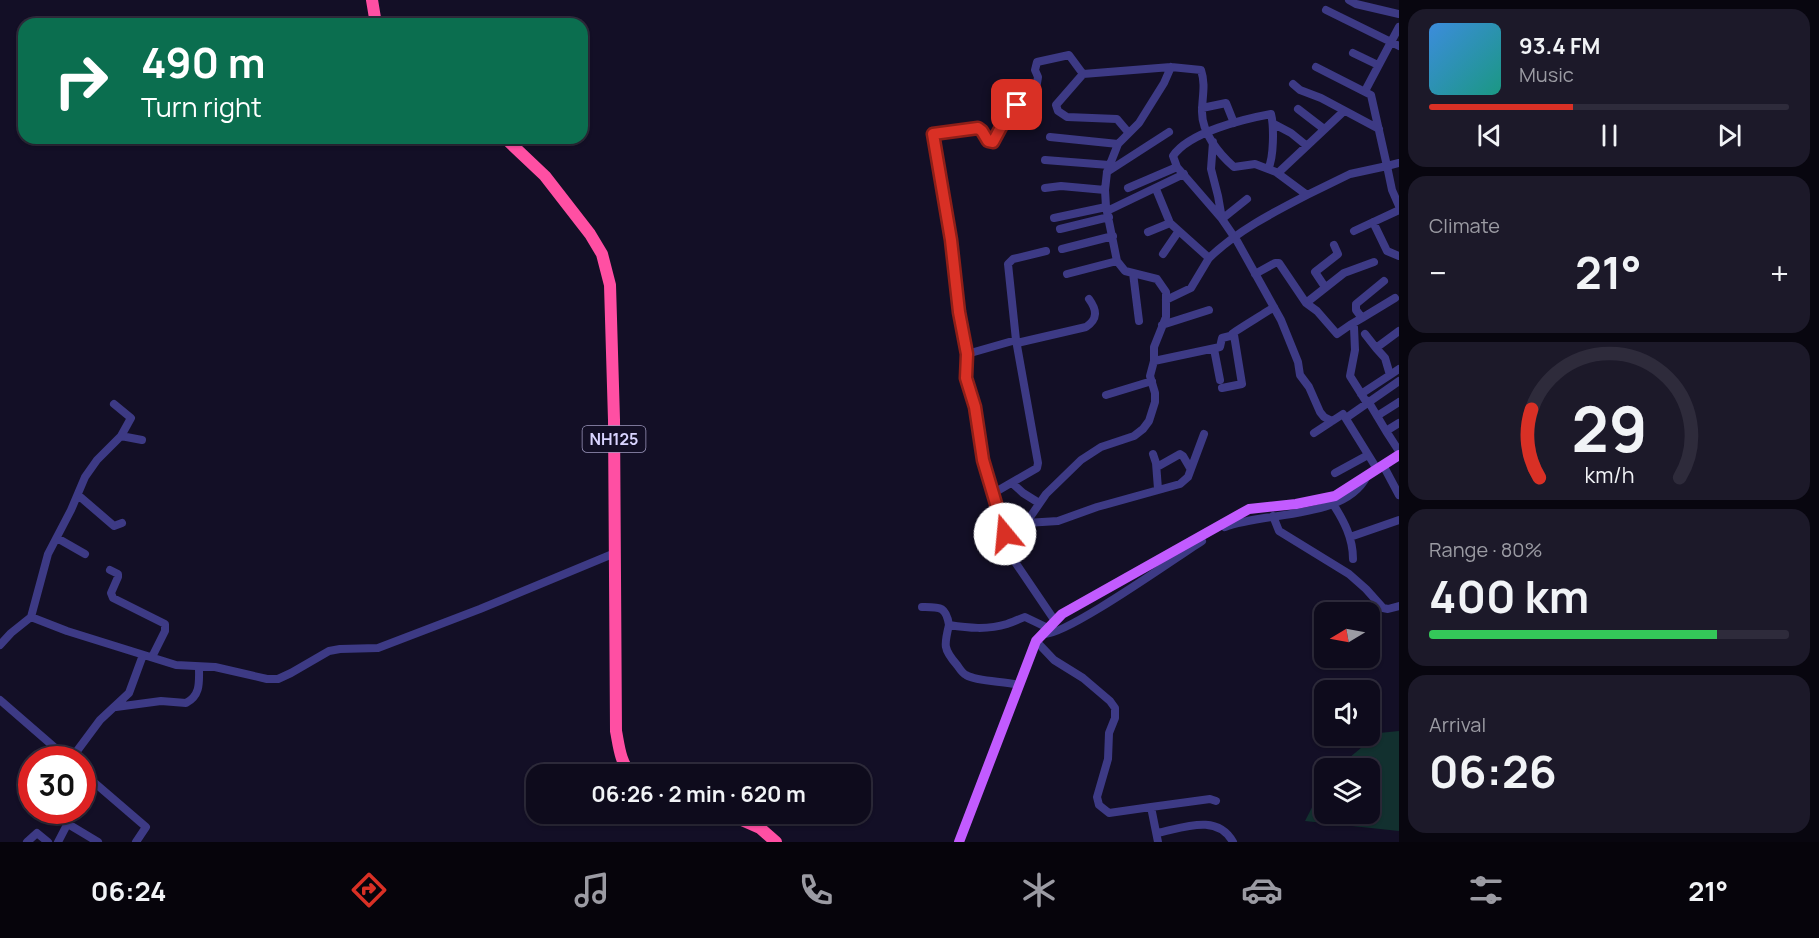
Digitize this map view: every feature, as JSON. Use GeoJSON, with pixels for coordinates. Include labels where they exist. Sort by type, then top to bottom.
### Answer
{"type":"FeatureCollection","features":[{"type":"Feature","properties":{"kind":"highway"},"geometry":{"type":"LineString","coordinates":[[372,0],[375,18]]}},
{"type":"Feature","properties":{"kind":"highway","name":"NH125"},"geometry":{"type":"LineString","coordinates":[[511,144],[545,176],[585,227],[602,254],[607,273],[612,354],[616,730],[624,764]]}},
{"type":"Feature","properties":{"kind":"highway"},"geometry":{"type":"LineString","coordinates":[[753,824],[776,842]]}},
{"type":"Feature","properties":{"kind":"main road"},"geometry":{"type":"LineString","coordinates":[[959,842],[1018,685],[1045,631],[1062,614],[1250,509],[1296,504],[1335,496],[1399,453]]}},
{"type":"Feature","properties":{"kind":"street"},"geometry":{"type":"LineString","coordinates":[[1349,0],[1356,4],[1399,14]]}},
{"type":"Feature","properties":{"kind":"street"},"geometry":{"type":"LineString","coordinates":[[1326,10],[1399,46]]}},
{"type":"Feature","properties":{"kind":"street"},"geometry":{"type":"LineString","coordinates":[[1365,91],[1398,29]]}},
{"type":"Feature","properties":{"kind":"street"},"geometry":{"type":"LineString","coordinates":[[1353,53],[1378,65]]}},
{"type":"Feature","properties":{"kind":"street"},"geometry":{"type":"LineString","coordinates":[[1083,74],[1069,55],[1037,62],[1035,70],[1038,77],[1037,83],[1007,116],[993,142],[988,141],[978,128],[933,134],[967,354],[966,378],[975,407],[983,460],[992,494],[1015,562],[1045,631],[1054,660],[1083,678],[1115,708],[1115,718],[1109,733],[1108,759],[1097,797],[1099,805],[1109,813],[1210,799],[1216,801]]}},
{"type":"Feature","properties":{"kind":"street"},"geometry":{"type":"LineString","coordinates":[[1026,523],[1039,503],[1081,460],[1101,447],[1126,440],[1143,429],[1152,414],[1155,402],[1150,376],[1154,361],[1154,347],[1166,317],[1166,292],[1157,279],[1121,268],[1107,212],[1105,190],[1108,169],[1118,144],[1139,123],[1164,83],[1171,67]]}},
{"type":"Feature","properties":{"kind":"street"},"geometry":{"type":"LineString","coordinates":[[1128,132],[1117,119],[1067,117],[1058,111],[1056,105],[1083,74],[1171,67],[1201,70],[1204,80],[1203,129],[1212,142],[1234,167],[1255,164],[1278,173],[1307,195]]}},
{"type":"Feature","properties":{"kind":"street"},"geometry":{"type":"LineString","coordinates":[[1316,67],[1371,95],[1392,190],[1399,208],[1354,231]]}},
{"type":"Feature","properties":{"kind":"street"},"geometry":{"type":"LineString","coordinates":[[1293,84],[1300,90],[1379,129]]}},
{"type":"Feature","properties":{"kind":"street"},"geometry":{"type":"LineString","coordinates":[[1202,108],[1226,103],[1234,123]]}},
{"type":"Feature","properties":{"kind":"street"},"geometry":{"type":"LineString","coordinates":[[1298,109],[1324,129]]}},
{"type":"Feature","properties":{"kind":"street"},"geometry":{"type":"LineString","coordinates":[[1278,173],[1344,111]]}},
{"type":"Feature","properties":{"kind":"street"},"geometry":{"type":"LineString","coordinates":[[1268,169],[1272,160],[1274,124],[1271,114],[1234,123],[1206,134],[1178,148],[1173,156],[1177,167],[1222,219],[1234,237],[1287,332],[1300,375],[1309,387],[1322,416],[1332,421]]}},
{"type":"Feature","properties":{"kind":"street"},"geometry":{"type":"LineString","coordinates":[[1274,124],[1291,133],[1307,146]]}},
{"type":"Feature","properties":{"kind":"street"},"geometry":{"type":"LineString","coordinates":[[1045,160],[1108,169],[1169,132]]}},
{"type":"Feature","properties":{"kind":"street"},"geometry":{"type":"LineString","coordinates":[[1050,137],[1118,144]]}},
{"type":"Feature","properties":{"kind":"street"},"geometry":{"type":"LineString","coordinates":[[1212,142],[1210,169],[1222,219]]}},
{"type":"Feature","properties":{"kind":"street"},"geometry":{"type":"LineString","coordinates":[[1166,300],[1191,288],[1209,258],[1234,237],[1264,218],[1350,174],[1399,164]]}},
{"type":"Feature","properties":{"kind":"street"},"geometry":{"type":"LineString","coordinates":[[1128,188],[1177,167]]}},
{"type":"Feature","properties":{"kind":"street"},"geometry":{"type":"LineString","coordinates":[[1060,229],[1107,212],[1123,202],[1156,189],[1184,174]]}},
{"type":"Feature","properties":{"kind":"street"},"geometry":{"type":"LineString","coordinates":[[1045,188],[1061,186],[1105,190]]}},
{"type":"Feature","properties":{"kind":"street"},"geometry":{"type":"LineString","coordinates":[[1156,189],[1170,224],[1209,258]]}},
{"type":"Feature","properties":{"kind":"street"},"geometry":{"type":"LineString","coordinates":[[1222,219],[1247,199]]}},
{"type":"Feature","properties":{"kind":"street"},"geometry":{"type":"LineString","coordinates":[[1054,218],[1107,212]]}},
{"type":"Feature","properties":{"kind":"street"},"geometry":{"type":"LineString","coordinates":[[1373,222],[1387,252],[1399,256]]}},
{"type":"Feature","properties":{"kind":"street"},"geometry":{"type":"LineString","coordinates":[[1148,232],[1170,224]]}},
{"type":"Feature","properties":{"kind":"street"},"geometry":{"type":"LineString","coordinates":[[1163,254],[1178,232]]}},
{"type":"Feature","properties":{"kind":"street"},"geometry":{"type":"LineString","coordinates":[[1062,249],[1113,236]]}},
{"type":"Feature","properties":{"kind":"street"},"geometry":{"type":"LineString","coordinates":[[1325,287],[1313,269],[1338,254],[1334,245]]}},
{"type":"Feature","properties":{"kind":"street"},"geometry":{"type":"LineString","coordinates":[[992,494],[1036,470],[1039,465],[1016,342],[1008,264],[1013,259],[1046,251]]}},
{"type":"Feature","properties":{"kind":"street"},"geometry":{"type":"LineString","coordinates":[[1067,274],[1118,261]]}},
{"type":"Feature","properties":{"kind":"street"},"geometry":{"type":"LineString","coordinates":[[1306,303],[1354,268],[1374,262]]}},
{"type":"Feature","properties":{"kind":"street"},"geometry":{"type":"LineString","coordinates":[[1255,274],[1279,263],[1306,303],[1317,311],[1337,334],[1395,298]]}},
{"type":"Feature","properties":{"kind":"street"},"geometry":{"type":"LineString","coordinates":[[1133,273],[1139,321]]}},
{"type":"Feature","properties":{"kind":"street"},"geometry":{"type":"LineString","coordinates":[[1362,318],[1355,305],[1384,281]]}},
{"type":"Feature","properties":{"kind":"street"},"geometry":{"type":"LineString","coordinates":[[967,354],[1086,327],[1092,323],[1095,314],[1095,309],[1089,299]]}},
{"type":"Feature","properties":{"kind":"street"},"geometry":{"type":"LineString","coordinates":[[1154,361],[1221,346],[1223,336],[1248,325],[1274,307]]}},
{"type":"Feature","properties":{"kind":"street"},"geometry":{"type":"LineString","coordinates":[[1162,325],[1209,310]]}},
{"type":"Feature","properties":{"kind":"street"},"geometry":{"type":"LineString","coordinates":[[1350,325],[1354,327],[1355,338],[1350,376],[1399,453]]}},
{"type":"Feature","properties":{"kind":"street"},"geometry":{"type":"LineString","coordinates":[[1376,348],[1399,331]]}},
{"type":"Feature","properties":{"kind":"street"},"geometry":{"type":"LineString","coordinates":[[1214,349],[1221,384],[1242,384],[1235,337],[1232,334]]}},
{"type":"Feature","properties":{"kind":"street"},"geometry":{"type":"LineString","coordinates":[[1365,334],[1385,358],[1390,375]]}},
{"type":"Feature","properties":{"kind":"street"},"geometry":{"type":"LineString","coordinates":[[1361,394],[1399,369]]}},
{"type":"Feature","properties":{"kind":"street"},"geometry":{"type":"LineString","coordinates":[[1106,395],[1152,381]]}},
{"type":"Feature","properties":{"kind":"street"},"geometry":{"type":"LineString","coordinates":[[1346,418],[1399,381]]}},
{"type":"Feature","properties":{"kind":"street"},"geometry":{"type":"LineString","coordinates":[[1377,416],[1399,402]]}},
{"type":"Feature","properties":{"kind":"street"},"geometry":{"type":"LineString","coordinates":[[1,643],[31,617],[48,554],[85,477],[93,465],[121,436],[131,418],[114,404]]}},
{"type":"Feature","properties":{"kind":"street"},"geometry":{"type":"LineString","coordinates":[[1314,433],[1342,414],[1376,470],[1399,495]]}},
{"type":"Feature","properties":{"kind":"street"},"geometry":{"type":"LineString","coordinates":[[1386,431],[1399,423]]}},
{"type":"Feature","properties":{"kind":"street"},"geometry":{"type":"LineString","coordinates":[[1005,534],[1026,523],[1058,521],[1183,482],[1188,477],[1204,434]]}},
{"type":"Feature","properties":{"kind":"street"},"geometry":{"type":"LineString","coordinates":[[121,436],[142,440]]}},
{"type":"Feature","properties":{"kind":"street"},"geometry":{"type":"LineString","coordinates":[[1152,454],[1157,467],[1158,489]]}},
{"type":"Feature","properties":{"kind":"street"},"geometry":{"type":"LineString","coordinates":[[1157,467],[1180,454],[1190,468]]}},
{"type":"Feature","properties":{"kind":"street"},"geometry":{"type":"LineString","coordinates":[[1335,473],[1368,455]]}},
{"type":"Feature","properties":{"kind":"street"},"geometry":{"type":"LineString","coordinates":[[949,626],[988,627],[1025,617],[1045,631],[1053,633],[1105,605],[1220,529],[1245,521],[1315,510],[1333,504],[1359,488],[1376,470]]}},
{"type":"Feature","properties":{"kind":"street"},"geometry":{"type":"LineString","coordinates":[[1012,483],[1039,503]]}},
{"type":"Feature","properties":{"kind":"street"},"geometry":{"type":"LineString","coordinates":[[78,495],[114,526],[122,523]]}},
{"type":"Feature","properties":{"kind":"street"},"geometry":{"type":"LineString","coordinates":[[1333,504],[1350,537],[1353,559]]}},
{"type":"Feature","properties":{"kind":"street"},"geometry":{"type":"LineString","coordinates":[[1273,516],[1279,531],[1354,578],[1383,608],[1399,606]]}},
{"type":"Feature","properties":{"kind":"street"},"geometry":{"type":"LineString","coordinates":[[1350,537],[1399,520]]}},
{"type":"Feature","properties":{"kind":"street"},"geometry":{"type":"LineString","coordinates":[[57,538],[85,554]]}},
{"type":"Feature","properties":{"kind":"street"},"geometry":{"type":"LineString","coordinates":[[31,617],[67,631],[176,664],[215,667],[267,679],[278,679],[329,651],[378,648],[480,609],[615,552]]}},
{"type":"Feature","properties":{"kind":"street"},"geometry":{"type":"LineString","coordinates":[[80,746],[100,720],[129,693],[148,656],[165,631],[165,624],[113,598],[111,593],[118,574],[110,570]]}},
{"type":"Feature","properties":{"kind":"street"},"geometry":{"type":"LineString","coordinates":[[922,608],[937,607],[948,614],[946,649],[962,672],[971,677],[1018,685]]}},
{"type":"Feature","properties":{"kind":"street"},"geometry":{"type":"LineString","coordinates":[[114,707],[161,701],[186,703],[193,700],[199,687],[199,667]]}},
{"type":"Feature","properties":{"kind":"street"},"geometry":{"type":"LineString","coordinates":[[0,700],[55,746]]}},
{"type":"Feature","properties":{"kind":"street"},"geometry":{"type":"LineString","coordinates":[[96,784],[146,827],[136,842]]}},
{"type":"Feature","properties":{"kind":"street"},"geometry":{"type":"LineString","coordinates":[[1151,807],[1158,842]]}},
{"type":"Feature","properties":{"kind":"street"},"geometry":{"type":"LineString","coordinates":[[58,842],[69,821],[98,842]]}},
{"type":"Feature","properties":{"kind":"street"},"geometry":{"type":"LineString","coordinates":[[1157,833],[1209,824],[1225,831],[1233,842]]}},
{"type":"Feature","properties":{"kind":"street"},"geometry":{"type":"LineString","coordinates":[[27,842],[37,833],[48,842]]}},
{"type":"Feature","properties":{"kind":"green space"},"geometry":{"type":"Polygon","coordinates":[[[1399,731],[1399,831],[1333,824],[1380,824],[1380,758],[1349,758],[1363,746],[1380,746],[1380,733],[1399,731]]]}},
{"type":"Feature","properties":{"kind":"green space"},"geometry":{"type":"Polygon","coordinates":[[[1314,803],[1314,822],[1305,821],[1314,803]]]}},
{"type":"Feature","properties":{"kind":"route"},"geometry":{"type":"LineString","coordinates":[[1005,534],[983,460],[975,407],[966,378],[967,354],[933,134],[978,128],[989,142],[993,142],[1007,116],[1017,105]]}}]}
